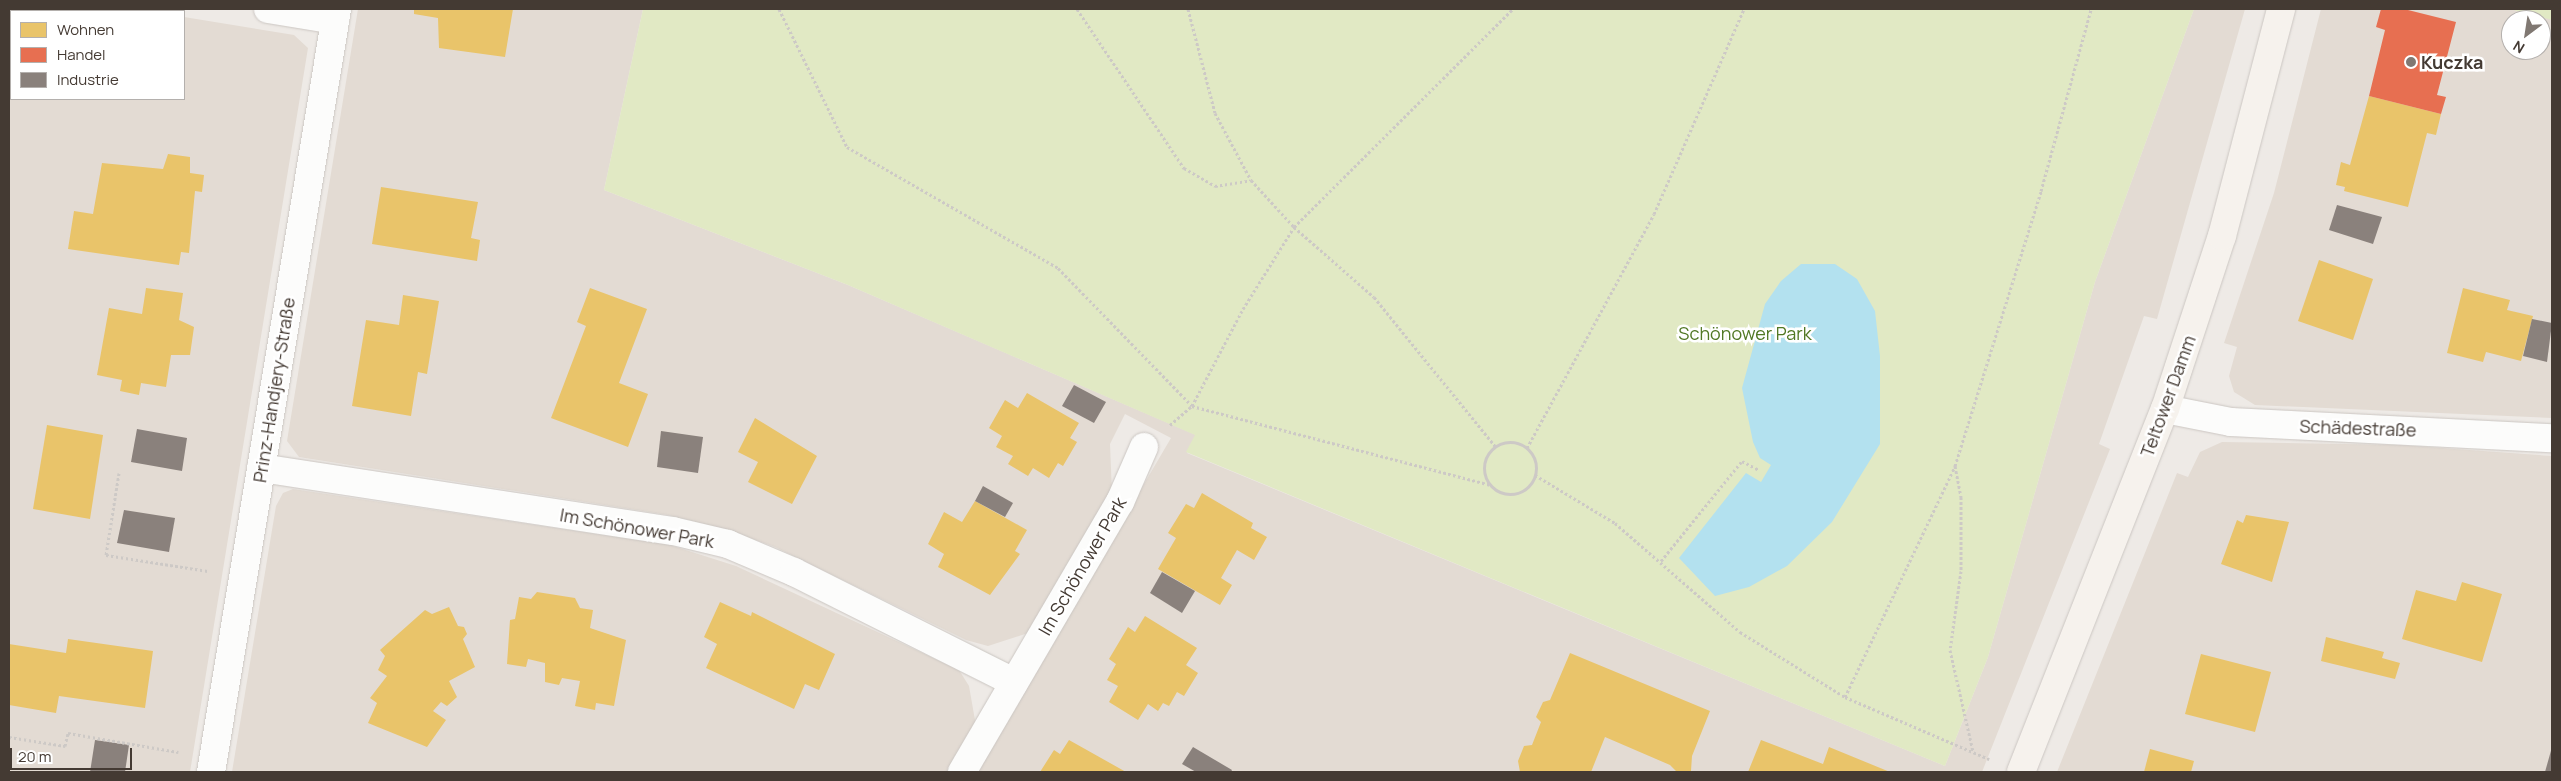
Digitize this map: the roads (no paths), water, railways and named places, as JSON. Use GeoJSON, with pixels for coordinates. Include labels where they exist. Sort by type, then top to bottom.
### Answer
{"type":"FeatureCollection","features":[{"type":"Feature","properties":{"kind":"main road","name":"Teltower Damm"},"geometry":{"type":"LineString","coordinates":[[2021,772],[2166,409],[2222,236],[2280,9]]}},
{"type":"Feature","properties":{"kind":"street"},"geometry":{"type":"LineString","coordinates":[[268,9],[336,14]]}},
{"type":"Feature","properties":{"kind":"street","name":"Prinz-Handjery-Straße"},"geometry":{"type":"LineString","coordinates":[[211,772],[336,14]]}},
{"type":"Feature","properties":{"kind":"street","name":"Schädestraße"},"geometry":{"type":"LineString","coordinates":[[2166,409],[2231,422],[2552,438]]}},
{"type":"Feature","properties":{"kind":"street","name":"Im Schönower Park"},"geometry":{"type":"LineString","coordinates":[[962,772],[1120,502],[1144,447]]}},
{"type":"Feature","properties":{"kind":"street","name":"Im Schönower Park"},"geometry":{"type":"LineString","coordinates":[[261,468],[673,531],[728,544],[794,572],[1014,682]]}},
{"type":"Feature","properties":{"kind":"water"},"geometry":{"type":"Polygon","coordinates":[[[1801,264],[1835,264],[1857,279],[1875,311],[1880,356],[1880,444],[1832,522],[1787,566],[1749,587],[1715,596],[1679,558],[1746,473],[1761,482],[1771,465],[1760,458],[1753,442],[1742,388],[1765,304],[1781,281],[1801,264]]]}},
{"type":"Feature","properties":{"kind":"place","name":"Kuczka"},"geometry":{"type":"Point","coordinates":[2411,62]}},
{"type":"Feature","properties":{"kind":"park label","name":"Schönower Park"},"geometry":{"type":"Point","coordinates":[1745,333]}}]}
